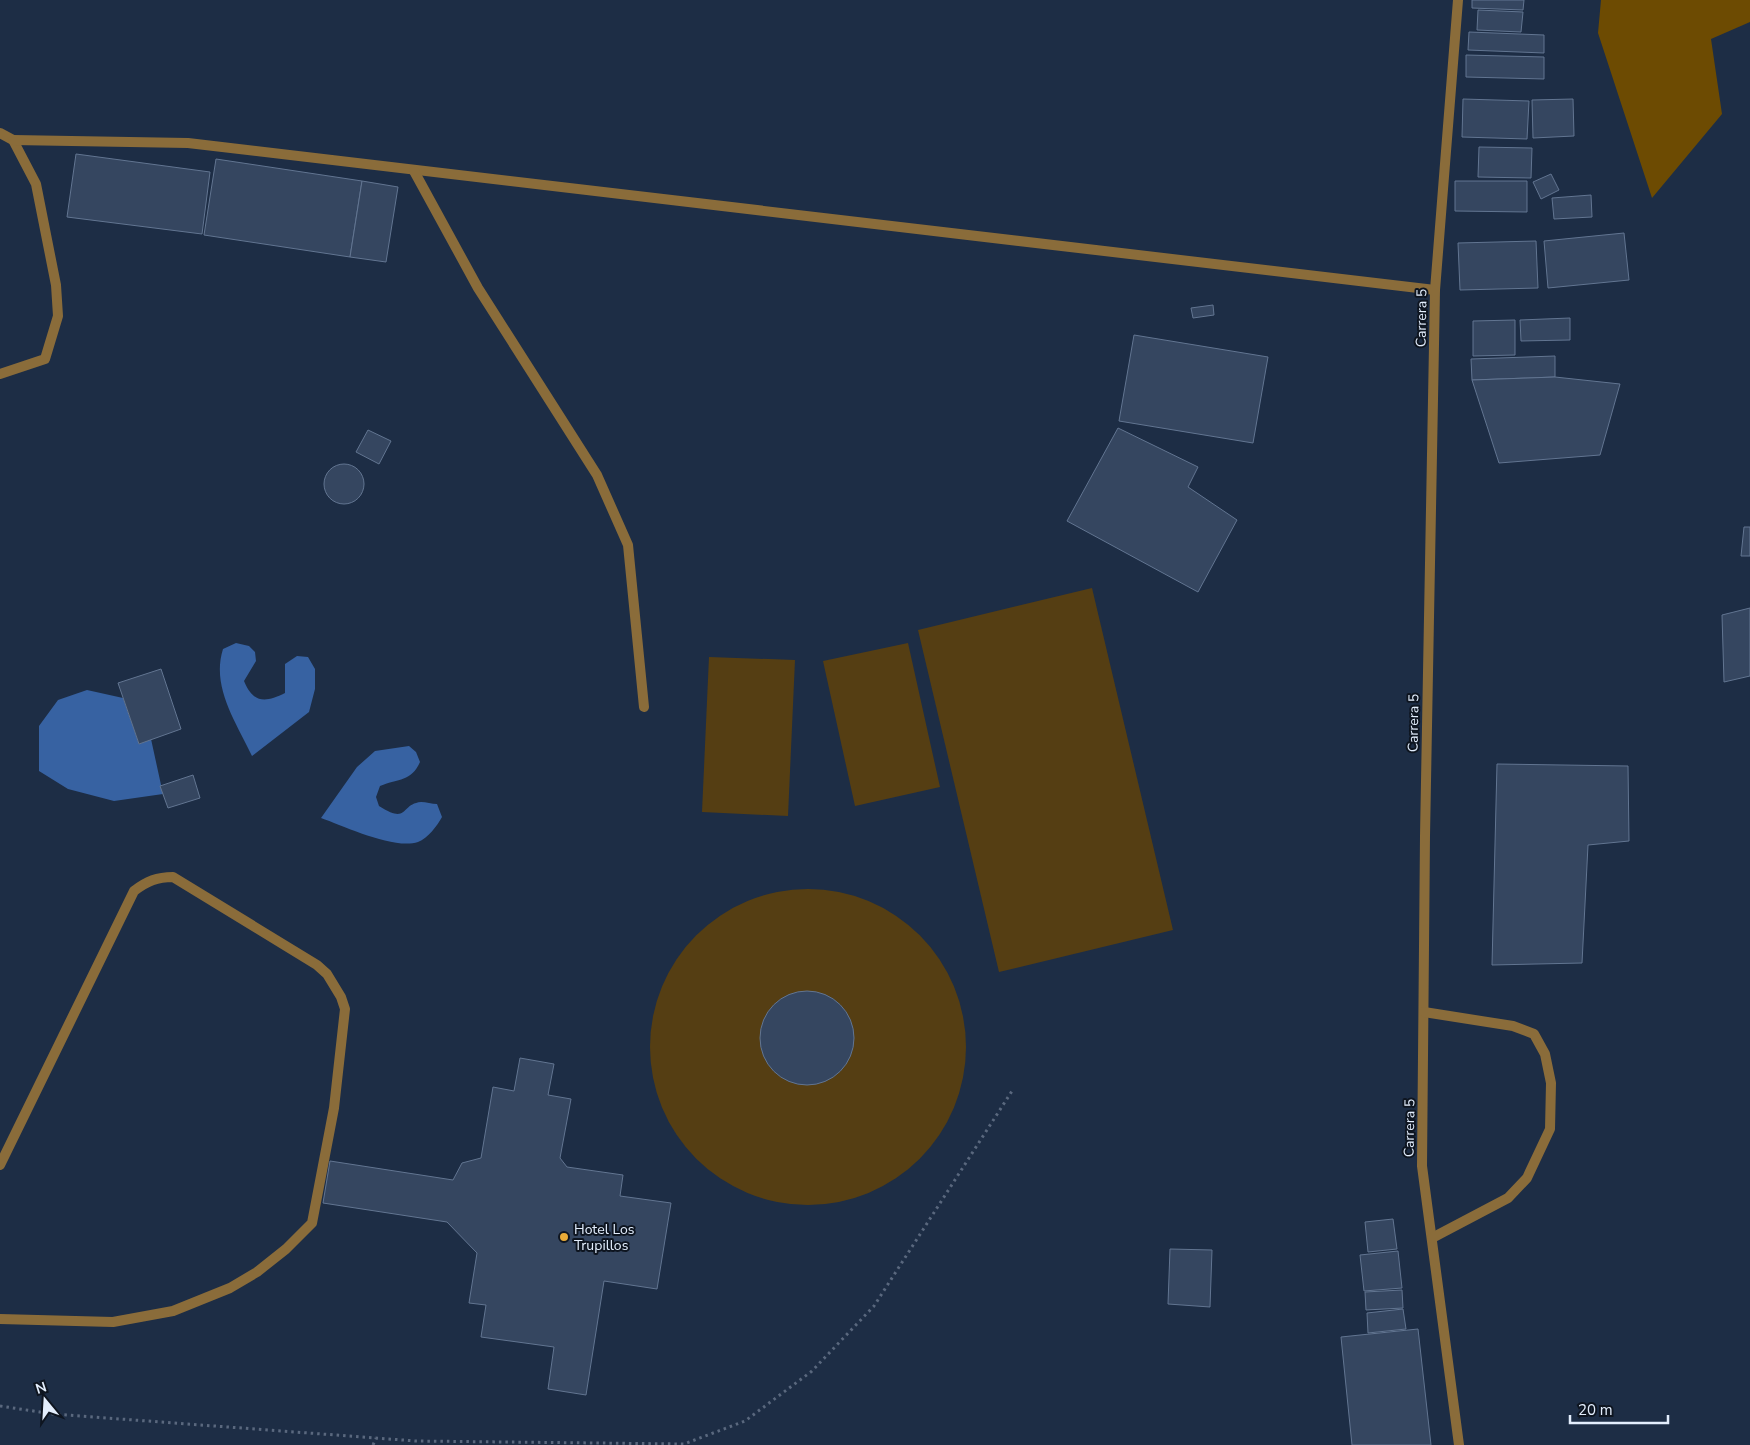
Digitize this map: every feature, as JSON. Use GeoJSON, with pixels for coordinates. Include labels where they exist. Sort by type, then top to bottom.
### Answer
{"type":"FeatureCollection","features":[{"type":"Feature","properties":{"kind":"street","name":"Carrera 5"},"geometry":{"type":"LineString","coordinates":[[1458,0],[1435,290],[1422,1166],[1459,1445]]}},
{"type":"Feature","properties":{"kind":"street"},"geometry":{"type":"LineString","coordinates":[[0,133],[13,140],[188,143],[1435,290]]}},
{"type":"Feature","properties":{"kind":"street"},"geometry":{"type":"LineString","coordinates":[[0,374],[45,359],[58,316],[56,285],[36,184],[13,140]]}},
{"type":"Feature","properties":{"kind":"street"},"geometry":{"type":"LineString","coordinates":[[414,171],[478,288],[598,475],[628,545],[644,707]]}},
{"type":"Feature","properties":{"kind":"street"},"geometry":{"type":"LineString","coordinates":[[0,1165],[134,891],[143,884],[154,879],[173,877],[316,965],[336,986],[345,1009],[334,1108],[312,1223],[306,1230],[256,1272],[230,1288],[173,1311],[113,1322],[0,1319]]}},
{"type":"Feature","properties":{"kind":"street"},"geometry":{"type":"LineString","coordinates":[[1424,1012],[1513,1026],[1534,1034],[1545,1054],[1551,1083],[1550,1130],[1527,1178],[1508,1198],[1432,1238]]}},
{"type":"Feature","properties":{"kind":"path"},"geometry":{"type":"LineString","coordinates":[[0,1406],[53,1414],[416,1441],[684,1444],[745,1421],[812,1372],[874,1306],[1012,1091]]}},
{"type":"Feature","properties":{"kind":"path"},"geometry":{"type":"LineString","coordinates":[[373,1445],[376,1438]]}},
{"type":"Feature","properties":{"kind":"shaded area"},"geometry":{"type":"Polygon","coordinates":[[[1601,0],[1750,0],[1750,22],[1711,39],[1722,114],[1652,198],[1598,33],[1601,0]]]}},
{"type":"Feature","properties":{"kind":"shaded area"},"geometry":{"type":"Polygon","coordinates":[[[1092,588],[1173,930],[999,972],[918,630],[1092,588]]]}},
{"type":"Feature","properties":{"kind":"shaded area"},"geometry":{"type":"Polygon","coordinates":[[[908,643],[940,787],[855,806],[823,661],[908,643]]]}},
{"type":"Feature","properties":{"kind":"shaded area"},"geometry":{"type":"Polygon","coordinates":[[[709,657],[795,660],[788,816],[702,812],[709,657]]]}},
{"type":"Feature","properties":{"kind":"shaded area"},"geometry":{"type":"Polygon","coordinates":[[[808,889],[839,892],[869,901],[896,915],[920,935],[940,959],[954,986],[963,1016],[966,1047],[963,1078],[954,1108],[940,1135],[920,1159],[896,1179],[869,1193],[839,1202],[808,1205],[777,1202],[747,1193],[720,1179],[696,1159],[676,1135],[662,1108],[653,1078],[650,1047],[653,1016],[662,986],[676,959],[696,935],[720,915],[747,901],[777,892],[808,889]]]}},
{"type":"Feature","properties":{"kind":"water"},"geometry":{"type":"Polygon","coordinates":[[[236,643],[249,646],[255,652],[256,661],[244,681],[251,694],[260,699],[271,698],[285,693],[285,664],[297,656],[308,657],[315,669],[315,689],[309,712],[252,756],[227,704],[220,677],[223,649],[236,643]]]}},
{"type":"Feature","properties":{"kind":"water"},"geometry":{"type":"Polygon","coordinates":[[[87,690],[123,698],[139,744],[151,739],[163,794],[114,801],[68,789],[39,771],[39,726],[58,700],[87,690]]]}},
{"type":"Feature","properties":{"kind":"water"},"geometry":{"type":"Polygon","coordinates":[[[409,746],[416,752],[420,762],[413,773],[404,779],[380,786],[376,797],[379,806],[395,814],[400,814],[410,806],[421,802],[437,804],[442,817],[425,838],[408,844],[396,843],[369,836],[321,818],[357,767],[375,751],[409,746]]]}},
{"type":"Feature","properties":{"kind":"building"},"geometry":{"type":"Polygon","coordinates":[[[1472,0],[1524,0],[1523,10],[1472,8],[1472,0]]]}},
{"type":"Feature","properties":{"kind":"building"},"geometry":{"type":"Polygon","coordinates":[[[1478,10],[1523,12],[1521,32],[1477,30],[1478,10]]]}},
{"type":"Feature","properties":{"kind":"building"},"geometry":{"type":"Polygon","coordinates":[[[1469,32],[1544,35],[1544,53],[1468,50],[1469,32]]]}},
{"type":"Feature","properties":{"kind":"building"},"geometry":{"type":"Polygon","coordinates":[[[1466,55],[1544,57],[1544,79],[1466,77],[1466,55]]]}},
{"type":"Feature","properties":{"kind":"building"},"geometry":{"type":"Polygon","coordinates":[[[1463,99],[1529,101],[1527,139],[1462,137],[1463,99]]]}},
{"type":"Feature","properties":{"kind":"building"},"geometry":{"type":"Polygon","coordinates":[[[1573,99],[1574,136],[1533,138],[1532,100],[1573,99]]]}},
{"type":"Feature","properties":{"kind":"building"},"geometry":{"type":"Polygon","coordinates":[[[1479,147],[1532,148],[1531,178],[1478,177],[1479,147]]]}},
{"type":"Feature","properties":{"kind":"building"},"geometry":{"type":"Polygon","coordinates":[[[76,154],[210,172],[202,234],[67,217],[76,154]]]}},
{"type":"Feature","properties":{"kind":"building"},"geometry":{"type":"Polygon","coordinates":[[[216,159],[362,181],[350,257],[204,235],[216,159]]]}},
{"type":"Feature","properties":{"kind":"building"},"geometry":{"type":"Polygon","coordinates":[[[1551,174],[1559,190],[1541,199],[1533,182],[1551,174]]]}},
{"type":"Feature","properties":{"kind":"building"},"geometry":{"type":"Polygon","coordinates":[[[362,181],[398,187],[386,262],[350,257],[362,181]]]}},
{"type":"Feature","properties":{"kind":"building"},"geometry":{"type":"Polygon","coordinates":[[[1455,181],[1527,181],[1527,212],[1455,211],[1455,181]]]}},
{"type":"Feature","properties":{"kind":"building"},"geometry":{"type":"Polygon","coordinates":[[[1591,195],[1592,217],[1554,219],[1552,198],[1591,195]]]}},
{"type":"Feature","properties":{"kind":"building"},"geometry":{"type":"Polygon","coordinates":[[[1624,233],[1629,280],[1548,288],[1544,241],[1624,233]]]}},
{"type":"Feature","properties":{"kind":"building"},"geometry":{"type":"Polygon","coordinates":[[[1536,241],[1538,288],[1460,290],[1458,243],[1536,241]]]}},
{"type":"Feature","properties":{"kind":"building"},"geometry":{"type":"Polygon","coordinates":[[[1213,305],[1214,315],[1193,318],[1191,308],[1213,305]]]}},
{"type":"Feature","properties":{"kind":"building"},"geometry":{"type":"Polygon","coordinates":[[[1570,318],[1570,340],[1521,341],[1520,320],[1570,318]]]}},
{"type":"Feature","properties":{"kind":"building"},"geometry":{"type":"Polygon","coordinates":[[[1515,320],[1515,355],[1473,356],[1473,321],[1515,320]]]}},
{"type":"Feature","properties":{"kind":"building"},"geometry":{"type":"Polygon","coordinates":[[[1134,335],[1268,357],[1253,443],[1119,421],[1134,335]]]}},
{"type":"Feature","properties":{"kind":"building"},"geometry":{"type":"Polygon","coordinates":[[[1555,356],[1555,377],[1472,380],[1471,359],[1555,356]]]}},
{"type":"Feature","properties":{"kind":"building"},"geometry":{"type":"Polygon","coordinates":[[[1555,377],[1620,384],[1600,455],[1499,463],[1472,380],[1555,377]]]}},
{"type":"Feature","properties":{"kind":"building"},"geometry":{"type":"Polygon","coordinates":[[[1118,428],[1198,467],[1188,487],[1237,520],[1198,592],[1067,521],[1118,428]]]}},
{"type":"Feature","properties":{"kind":"building"},"geometry":{"type":"Polygon","coordinates":[[[368,430],[391,441],[379,464],[356,452],[368,430]]]}},
{"type":"Feature","properties":{"kind":"building"},"geometry":{"type":"Polygon","coordinates":[[[348,464],[355,467],[361,473],[364,484],[363,492],[355,501],[348,504],[340,504],[333,501],[325,492],[324,480],[327,473],[336,465],[348,464]]]}},
{"type":"Feature","properties":{"kind":"building"},"geometry":{"type":"Polygon","coordinates":[[[1744,527],[1750,527],[1750,556],[1741,556],[1744,527]]]}},
{"type":"Feature","properties":{"kind":"building"},"geometry":{"type":"Polygon","coordinates":[[[1750,608],[1750,676],[1724,682],[1722,615],[1750,608]]]}},
{"type":"Feature","properties":{"kind":"building"},"geometry":{"type":"Polygon","coordinates":[[[161,669],[181,729],[139,744],[118,683],[161,669]]]}},
{"type":"Feature","properties":{"kind":"building"},"geometry":{"type":"Polygon","coordinates":[[[1497,764],[1628,766],[1629,841],[1588,845],[1582,963],[1492,965],[1497,764]]]}},
{"type":"Feature","properties":{"kind":"building"},"geometry":{"type":"Polygon","coordinates":[[[193,775],[200,798],[168,808],[160,786],[193,775]]]}},
{"type":"Feature","properties":{"kind":"building"},"geometry":{"type":"Polygon","coordinates":[[[807,991],[825,995],[840,1005],[850,1020],[854,1038],[850,1056],[840,1071],[825,1081],[807,1085],[789,1081],[774,1071],[764,1056],[760,1038],[764,1020],[774,1005],[789,995],[807,991]]]}},
{"type":"Feature","properties":{"kind":"building","name":"Hotel Los Trupillos"},"geometry":{"type":"Polygon","coordinates":[[[520,1058],[554,1064],[548,1095],[571,1099],[560,1158],[567,1167],[623,1175],[620,1196],[671,1203],[657,1289],[604,1281],[586,1395],[548,1389],[554,1347],[481,1337],[486,1305],[469,1303],[477,1253],[447,1222],[323,1203],[330,1161],[453,1180],[462,1163],[481,1158],[493,1087],[514,1091],[520,1058]]]}},
{"type":"Feature","properties":{"kind":"building"},"geometry":{"type":"Polygon","coordinates":[[[1393,1219],[1397,1249],[1368,1252],[1365,1222],[1393,1219]]]}},
{"type":"Feature","properties":{"kind":"building"},"geometry":{"type":"Polygon","coordinates":[[[1170,1249],[1212,1250],[1210,1307],[1168,1304],[1170,1249]]]}},
{"type":"Feature","properties":{"kind":"building"},"geometry":{"type":"Polygon","coordinates":[[[1398,1251],[1402,1288],[1364,1291],[1360,1255],[1398,1251]]]}},
{"type":"Feature","properties":{"kind":"building"},"geometry":{"type":"Polygon","coordinates":[[[1402,1290],[1403,1308],[1366,1310],[1365,1292],[1402,1290]]]}},
{"type":"Feature","properties":{"kind":"building"},"geometry":{"type":"Polygon","coordinates":[[[1403,1309],[1406,1329],[1368,1333],[1367,1313],[1403,1309]]]}},
{"type":"Feature","properties":{"kind":"building"},"geometry":{"type":"Polygon","coordinates":[[[1418,1329],[1431,1445],[1352,1445],[1341,1337],[1418,1329]]]}},
{"type":"Feature","properties":{"kind":"place","name":"Hotel Los Trupillos"},"geometry":{"type":"Point","coordinates":[564,1237]}}]}
